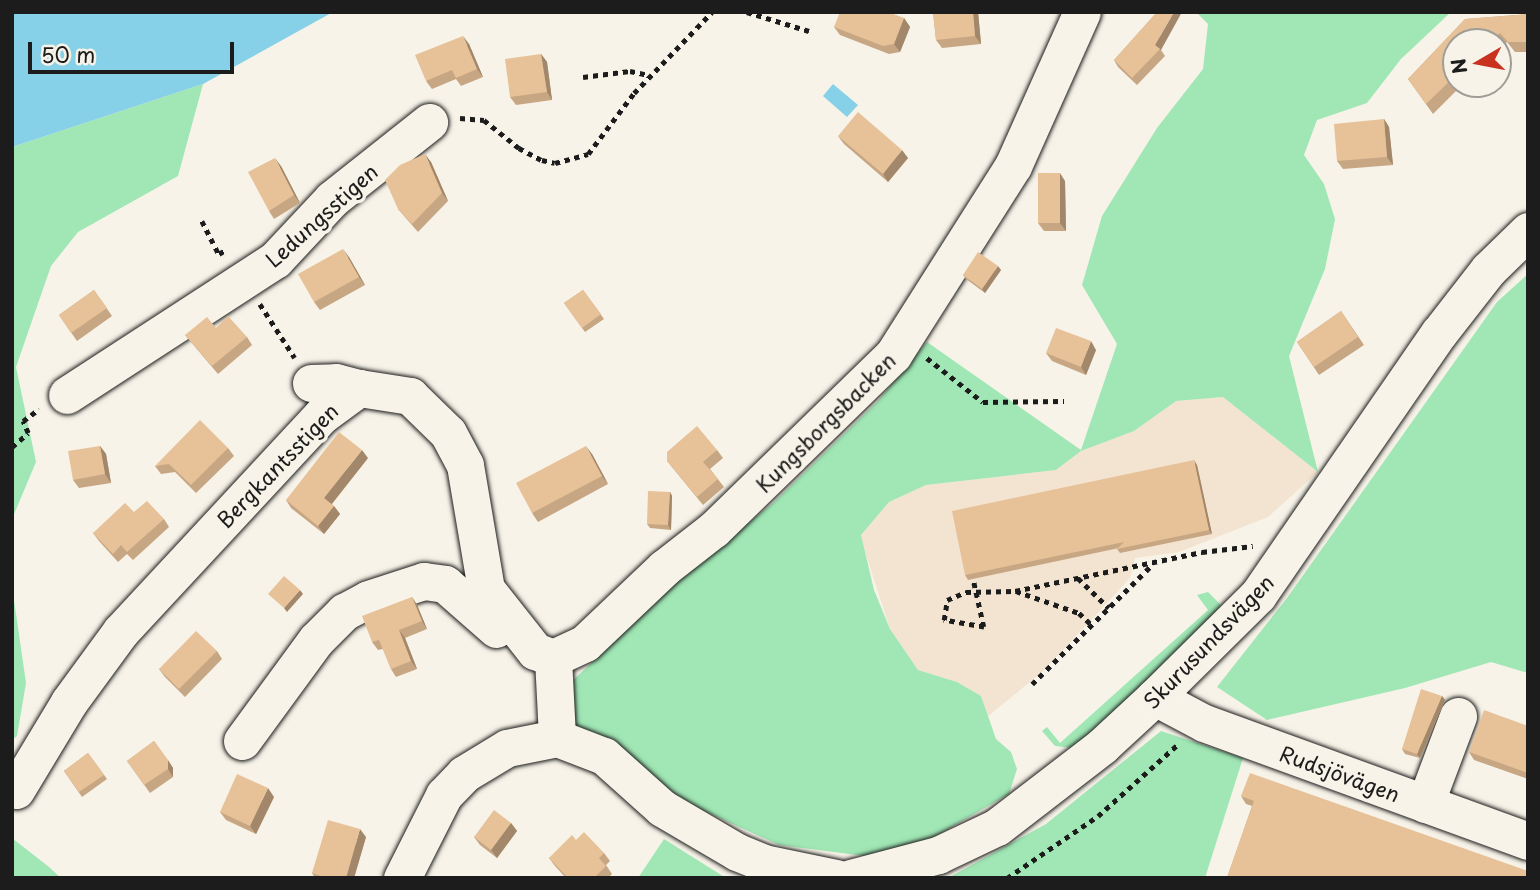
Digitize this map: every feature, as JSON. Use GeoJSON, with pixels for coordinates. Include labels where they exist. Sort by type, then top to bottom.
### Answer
{"type":"FeatureCollection","features":[{"type":"Feature","properties":{"kind":"street","name":"Kungsborgsbacken"},"geometry":{"type":"LineString","coordinates":[[544,654],[585,643],[664,568],[748,499],[904,340],[1013,166],[1083,12]]}},
{"type":"Feature","properties":{"kind":"street","name":"Ledungsstigen"},"geometry":{"type":"LineString","coordinates":[[67,395],[236,265],[275,260],[332,199],[429,122]]}},
{"type":"Feature","properties":{"kind":"street","name":"Skurusundsvägen"},"geometry":{"type":"LineString","coordinates":[[851,878],[938,855],[997,827],[1102,746],[1155,697],[1258,595],[1438,333],[1489,270],[1528,231]]}},
{"type":"Feature","properties":{"kind":"street"},"geometry":{"type":"LineString","coordinates":[[311,383],[335,382],[359,388]]}},
{"type":"Feature","properties":{"kind":"street","name":"Bergkantsstigen"},"geometry":{"type":"LineString","coordinates":[[16,790],[69,702],[121,631],[313,424],[359,388],[410,396],[448,433],[465,465],[486,589],[544,654]]}},
{"type":"Feature","properties":{"kind":"street"},"geometry":{"type":"LineString","coordinates":[[242,741],[288,674],[344,612],[399,588],[424,581],[445,584],[512,645],[544,654],[557,738]]}},
{"type":"Feature","properties":{"kind":"street","name":"Rudsjövägen"},"geometry":{"type":"LineString","coordinates":[[1155,697],[1204,723],[1528,841]]}},
{"type":"Feature","properties":{"kind":"street"},"geometry":{"type":"LineString","coordinates":[[1425,804],[1458,716]]}},
{"type":"Feature","properties":{"kind":"street"},"geometry":{"type":"LineString","coordinates":[[402,878],[444,795],[464,774],[507,748],[557,738],[604,756],[662,808],[737,852],[764,863],[836,878]]}},
{"type":"Feature","properties":{"kind":"path"},"geometry":{"type":"LineString","coordinates":[[429,122],[451,118],[484,120],[531,156],[565,162],[600,143],[650,75],[712,12]]}},
{"type":"Feature","properties":{"kind":"path"},"geometry":{"type":"LineString","coordinates":[[747,12],[809,31]]}},
{"type":"Feature","properties":{"kind":"path"},"geometry":{"type":"LineString","coordinates":[[583,77],[630,71],[650,75]]}},
{"type":"Feature","properties":{"kind":"path"},"geometry":{"type":"LineString","coordinates":[[202,221],[219,254],[236,265]]}},
{"type":"Feature","properties":{"kind":"path","name":"Ledungsstigen"},"geometry":{"type":"LineString","coordinates":[[236,265],[311,383]]}},
{"type":"Feature","properties":{"kind":"path"},"geometry":{"type":"LineString","coordinates":[[904,340],[983,402],[1064,401]]}},
{"type":"Feature","properties":{"kind":"path"},"geometry":{"type":"LineString","coordinates":[[12,447],[28,433],[23,421],[67,395]]}},
{"type":"Feature","properties":{"kind":"path"},"geometry":{"type":"LineString","coordinates":[[983,568],[972,572],[984,626],[944,620],[947,600],[966,592],[1016,591],[1248,544],[1258,549]]}},
{"type":"Feature","properties":{"kind":"path"},"geometry":{"type":"LineString","coordinates":[[1032,684],[1154,562]]}},
{"type":"Feature","properties":{"kind":"path"},"geometry":{"type":"LineString","coordinates":[[1077,578],[1108,608]]}},
{"type":"Feature","properties":{"kind":"path"},"geometry":{"type":"LineString","coordinates":[[1016,591],[1079,614],[1092,625]]}},
{"type":"Feature","properties":{"kind":"path"},"geometry":{"type":"LineString","coordinates":[[1007,878],[1098,816],[1181,742]]}},
{"type":"Feature","properties":{"kind":"shaded area"},"geometry":{"type":"Polygon","coordinates":[[[1223,397],[1318,472],[1268,517],[1179,552],[1135,558],[1130,578],[1094,617],[1041,673],[987,717],[981,696],[957,682],[918,670],[890,629],[860,536],[889,502],[926,485],[1056,470],[1081,451],[1134,431],[1175,401],[1223,397]]]}},
{"type":"Feature","properties":{"kind":"green space"},"geometry":{"type":"Polygon","coordinates":[[[1196,12],[1451,12],[1401,59],[1367,103],[1317,120],[1304,155],[1324,184],[1335,219],[1325,269],[1289,356],[1318,472],[1223,397],[1176,401],[1134,431],[1081,451],[1056,470],[926,485],[889,502],[861,535],[874,590],[890,629],[918,670],[957,682],[981,696],[996,739],[1011,752],[1017,769],[1009,794],[929,840],[865,856],[779,845],[680,800],[572,728],[569,684],[688,572],[773,503],[877,402],[927,342],[1081,450],[1117,344],[1082,285],[1102,216],[1157,128],[1203,69],[1208,24],[1196,12]]]}},
{"type":"Feature","properties":{"kind":"green space"},"geometry":{"type":"Polygon","coordinates":[[[203,84],[178,176],[78,232],[51,266],[16,367],[36,462],[12,519],[12,147],[203,84]]]}},
{"type":"Feature","properties":{"kind":"green space"},"geometry":{"type":"Polygon","coordinates":[[[1528,274],[1528,673],[1491,662],[1405,688],[1267,720],[1217,687],[1287,598],[1497,302],[1528,274]]]}},
{"type":"Feature","properties":{"kind":"green space"},"geometry":{"type":"Polygon","coordinates":[[[12,586],[26,683],[17,736],[12,740],[12,586]]]}},
{"type":"Feature","properties":{"kind":"green space"},"geometry":{"type":"Polygon","coordinates":[[[1208,592],[1221,605],[1214,623],[1072,748],[1055,746],[1042,731],[1047,727],[1060,743],[1208,610],[1197,595],[1208,592]]]}},
{"type":"Feature","properties":{"kind":"green space"},"geometry":{"type":"Polygon","coordinates":[[[1161,731],[1243,758],[1205,878],[948,878],[1046,824],[1161,731]]]}},
{"type":"Feature","properties":{"kind":"green space"},"geometry":{"type":"Polygon","coordinates":[[[12,838],[49,867],[61,878],[12,878],[12,838]]]}},
{"type":"Feature","properties":{"kind":"green space"},"geometry":{"type":"Polygon","coordinates":[[[664,839],[726,878],[638,878],[664,839]]]}},
{"type":"Feature","properties":{"kind":"water"},"geometry":{"type":"Polygon","coordinates":[[[12,12],[333,12],[203,84],[12,147],[12,12]]]}},
{"type":"Feature","properties":{"kind":"water"},"geometry":{"type":"Polygon","coordinates":[[[833,84],[858,105],[847,117],[823,96],[833,84]]]}},
{"type":"Feature","properties":{"kind":"building"},"geometry":{"type":"Polygon","coordinates":[[[840,12],[888,12],[904,18],[894,44],[883,46],[834,27],[840,12]]]}},
{"type":"Feature","properties":{"kind":"building"},"geometry":{"type":"Polygon","coordinates":[[[933,12],[973,12],[975,36],[936,40],[933,12]]]}},
{"type":"Feature","properties":{"kind":"building"},"geometry":{"type":"Polygon","coordinates":[[[1157,12],[1174,12],[1155,45],[1160,49],[1132,78],[1114,60],[1157,12]]]}},
{"type":"Feature","properties":{"kind":"building"},"geometry":{"type":"Polygon","coordinates":[[[1528,14],[1528,42],[1512,42],[1512,28],[1456,28],[1465,19],[1528,14]]]}},
{"type":"Feature","properties":{"kind":"building"},"geometry":{"type":"Polygon","coordinates":[[[463,36],[477,69],[456,78],[452,70],[426,81],[415,55],[463,36]]]}},
{"type":"Feature","properties":{"kind":"building"},"geometry":{"type":"Polygon","coordinates":[[[1442,43],[1442,89],[1426,104],[1408,79],[1442,43]]]}},
{"type":"Feature","properties":{"kind":"building"},"geometry":{"type":"Polygon","coordinates":[[[541,54],[547,92],[510,97],[505,59],[541,54]]]}},
{"type":"Feature","properties":{"kind":"building"},"geometry":{"type":"Polygon","coordinates":[[[858,112],[902,150],[883,174],[838,136],[858,112]]]}},
{"type":"Feature","properties":{"kind":"building"},"geometry":{"type":"Polygon","coordinates":[[[1384,119],[1387,157],[1337,161],[1334,124],[1384,119]]]}},
{"type":"Feature","properties":{"kind":"building"},"geometry":{"type":"Polygon","coordinates":[[[425,154],[442,193],[412,224],[398,209],[385,180],[400,165],[425,154]]]}},
{"type":"Feature","properties":{"kind":"building"},"geometry":{"type":"Polygon","coordinates":[[[275,158],[294,195],[269,211],[248,172],[275,158]]]}},
{"type":"Feature","properties":{"kind":"building"},"geometry":{"type":"Polygon","coordinates":[[[1038,173],[1060,173],[1060,223],[1038,223],[1038,173]]]}},
{"type":"Feature","properties":{"kind":"building"},"geometry":{"type":"Polygon","coordinates":[[[343,249],[359,277],[314,302],[298,274],[343,249]]]}},
{"type":"Feature","properties":{"kind":"building"},"geometry":{"type":"Polygon","coordinates":[[[978,252],[998,266],[982,289],[963,275],[978,252]]]}},
{"type":"Feature","properties":{"kind":"building"},"geometry":{"type":"Polygon","coordinates":[[[94,290],[107,308],[71,333],[59,315],[94,290]]]}},
{"type":"Feature","properties":{"kind":"building"},"geometry":{"type":"Polygon","coordinates":[[[583,290],[601,314],[582,328],[564,303],[583,290]]]}},
{"type":"Feature","properties":{"kind":"building"},"geometry":{"type":"Polygon","coordinates":[[[1341,311],[1358,337],[1314,367],[1297,342],[1341,311]]]}},
{"type":"Feature","properties":{"kind":"building"},"geometry":{"type":"Polygon","coordinates":[[[228,316],[247,337],[212,366],[185,335],[207,317],[216,328],[228,316]]]}},
{"type":"Feature","properties":{"kind":"building"},"geometry":{"type":"Polygon","coordinates":[[[1056,328],[1091,341],[1081,367],[1046,353],[1056,328]]]}},
{"type":"Feature","properties":{"kind":"building"},"geometry":{"type":"Polygon","coordinates":[[[200,420],[228,448],[191,485],[169,464],[155,466],[200,420]]]}},
{"type":"Feature","properties":{"kind":"building"},"geometry":{"type":"Polygon","coordinates":[[[697,426],[717,450],[703,462],[718,479],[697,497],[667,461],[667,452],[697,426]]]}},
{"type":"Feature","properties":{"kind":"building"},"geometry":{"type":"Polygon","coordinates":[[[339,432],[362,450],[324,498],[334,506],[318,526],[286,500],[339,432]]]}},
{"type":"Feature","properties":{"kind":"building"},"geometry":{"type":"Polygon","coordinates":[[[100,446],[105,474],[73,480],[68,451],[100,446]]]}},
{"type":"Feature","properties":{"kind":"building"},"geometry":{"type":"Polygon","coordinates":[[[586,446],[602,476],[532,513],[516,483],[586,446]]]}},
{"type":"Feature","properties":{"kind":"building"},"geometry":{"type":"Polygon","coordinates":[[[1194,460],[1209,530],[1117,549],[1124,542],[965,575],[952,511],[1194,460]]]}},
{"type":"Feature","properties":{"kind":"building"},"geometry":{"type":"Polygon","coordinates":[[[648,491],[670,492],[668,525],[647,524],[648,491]]]}},
{"type":"Feature","properties":{"kind":"building"},"geometry":{"type":"Polygon","coordinates":[[[147,501],[164,519],[127,552],[121,545],[113,554],[93,533],[125,503],[134,512],[147,501]]]}},
{"type":"Feature","properties":{"kind":"building"},"geometry":{"type":"Polygon","coordinates":[[[284,576],[300,590],[284,608],[268,594],[284,576]]]}},
{"type":"Feature","properties":{"kind":"building"},"geometry":{"type":"Polygon","coordinates":[[[412,597],[422,621],[399,630],[411,661],[391,669],[379,640],[372,642],[362,616],[412,597]]]}},
{"type":"Feature","properties":{"kind":"building"},"geometry":{"type":"Polygon","coordinates":[[[196,631],[217,651],[179,689],[159,669],[196,631]]]}},
{"type":"Feature","properties":{"kind":"building"},"geometry":{"type":"Polygon","coordinates":[[[1421,689],[1442,696],[1417,754],[1402,749],[1421,689]]]}},
{"type":"Feature","properties":{"kind":"building"},"geometry":{"type":"Polygon","coordinates":[[[1484,710],[1528,726],[1528,773],[1469,752],[1484,710]]]}},
{"type":"Feature","properties":{"kind":"building"},"geometry":{"type":"Polygon","coordinates":[[[154,741],[168,760],[168,769],[144,785],[127,761],[154,741]]]}},
{"type":"Feature","properties":{"kind":"building"},"geometry":{"type":"Polygon","coordinates":[[[88,753],[104,775],[79,792],[64,771],[88,753]]]}},
{"type":"Feature","properties":{"kind":"building"},"geometry":{"type":"Polygon","coordinates":[[[1250,773],[1528,871],[1528,878],[1227,877],[1254,801],[1241,796],[1250,773]]]}},
{"type":"Feature","properties":{"kind":"building"},"geometry":{"type":"Polygon","coordinates":[[[237,774],[268,788],[250,826],[220,812],[237,774]]]}},
{"type":"Feature","properties":{"kind":"building"},"geometry":{"type":"Polygon","coordinates":[[[494,810],[511,823],[491,850],[474,837],[494,810]]]}},
{"type":"Feature","properties":{"kind":"building"},"geometry":{"type":"Polygon","coordinates":[[[328,820],[360,829],[346,878],[327,878],[312,873],[328,820]]]}},
{"type":"Feature","properties":{"kind":"building"},"geometry":{"type":"Polygon","coordinates":[[[584,832],[604,853],[599,858],[606,866],[594,878],[568,878],[549,858],[572,835],[576,840],[584,832]]]}}]}
